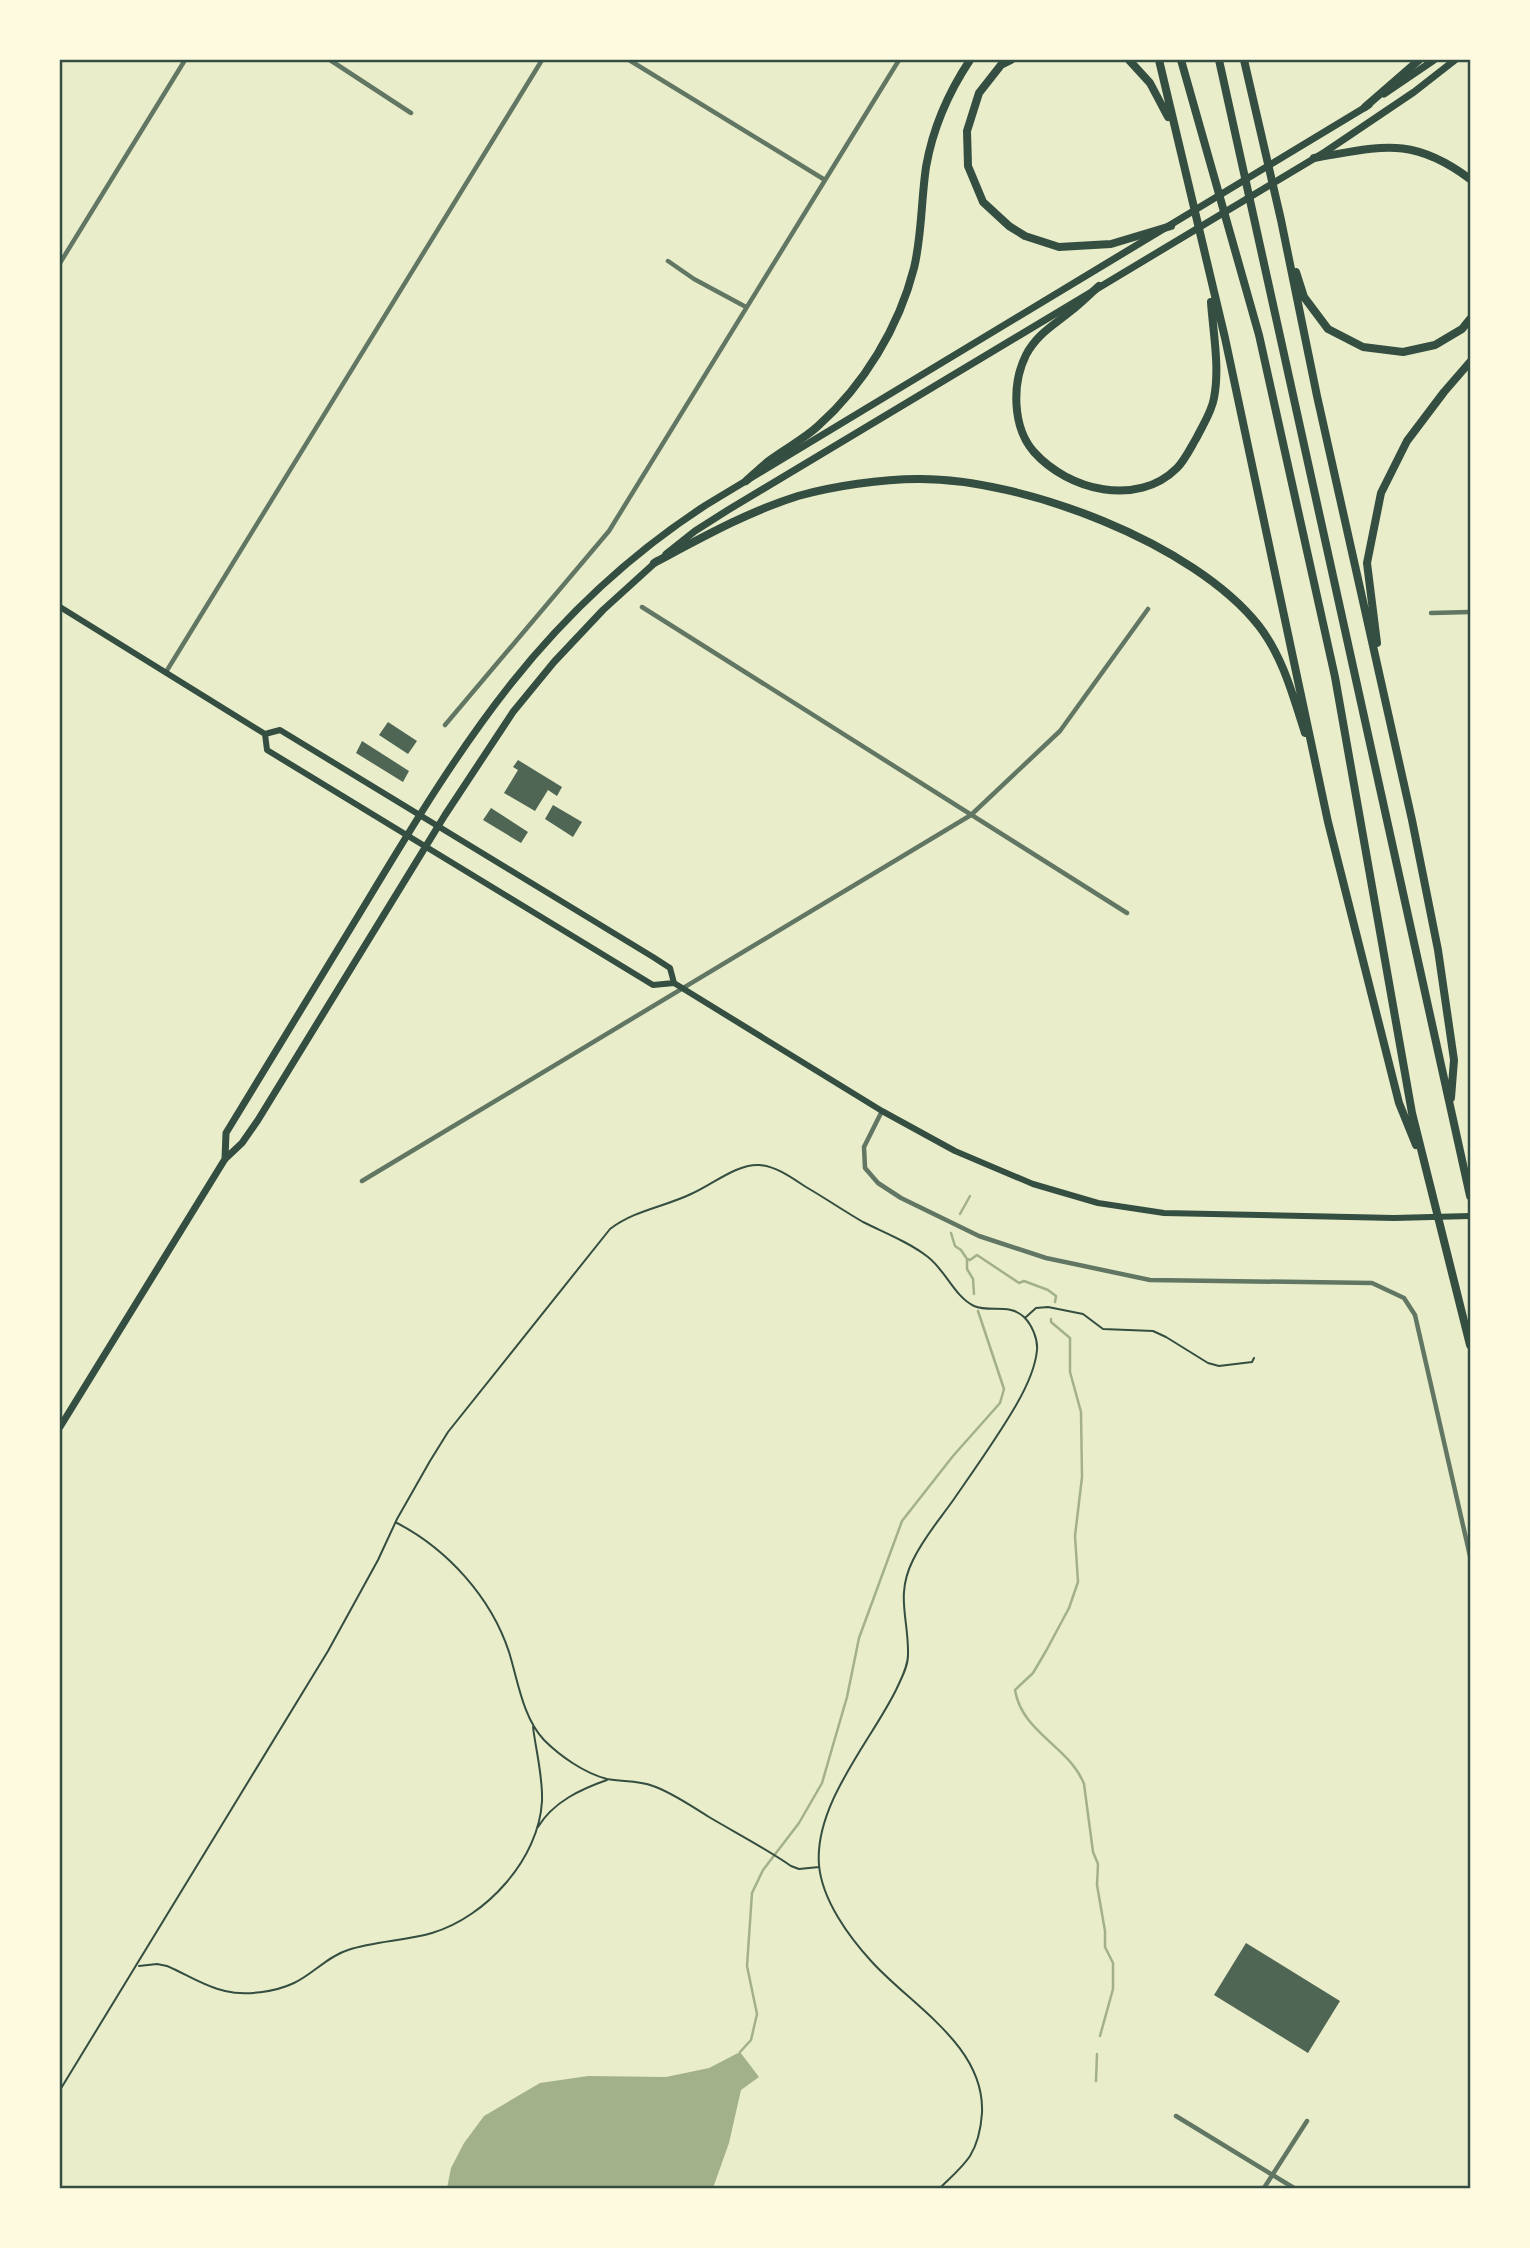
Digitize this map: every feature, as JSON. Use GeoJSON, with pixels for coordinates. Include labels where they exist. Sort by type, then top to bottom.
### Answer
{"type":"FeatureCollection","features":[{"type":"Feature","properties":{"kind":"highway"},"geometry":{"type":"LineString","coordinates":[[746,481],[817,427],[874,360],[903,303],[914,269],[926,169],[939,118],[956,80],[970,60]]}},
{"type":"Feature","properties":{"kind":"highway"},"geometry":{"type":"LineString","coordinates":[[1011,60],[1002,65],[979,93],[967,131],[968,166],[983,202],[1017,231],[1059,247],[1111,244],[1171,226]]}},
{"type":"Feature","properties":{"kind":"highway"},"geometry":{"type":"LineString","coordinates":[[1129,60],[1150,83],[1174,128]]}},
{"type":"Feature","properties":{"kind":"highway"},"geometry":{"type":"LineString","coordinates":[[1159,60],[1224,338],[1334,848],[1399,1103],[1427,1170]]}},
{"type":"Feature","properties":{"kind":"highway"},"geometry":{"type":"LineString","coordinates":[[1181,60],[1259,335],[1335,677],[1412,1113],[1471,1345]]}},
{"type":"Feature","properties":{"kind":"highway"},"geometry":{"type":"LineString","coordinates":[[1219,60],[1471,1196]]}},
{"type":"Feature","properties":{"kind":"highway"},"geometry":{"type":"LineString","coordinates":[[1244,60],[1412,820],[1438,950],[1454,1060],[1451,1108]]}},
{"type":"Feature","properties":{"kind":"highway"},"geometry":{"type":"LineString","coordinates":[[1250,60],[1251,91]]}},
{"type":"Feature","properties":{"kind":"highway"},"geometry":{"type":"LineString","coordinates":[[1365,107],[1419,60]]}},
{"type":"Feature","properties":{"kind":"highway"},"geometry":{"type":"LineString","coordinates":[[1314,158],[1382,146],[1404,148],[1446,161],[1471,179]]}},
{"type":"Feature","properties":{"kind":"highway"},"geometry":{"type":"LineString","coordinates":[[1284,233],[1304,297],[1328,328],[1363,347],[1403,352],[1435,345],[1462,329],[1471,318]]}},
{"type":"Feature","properties":{"kind":"highway"},"geometry":{"type":"LineString","coordinates":[[1099,286],[1070,312],[1045,329],[1035,341],[1021,368],[1017,407],[1019,421],[1033,450],[1055,469],[1083,486],[1118,491],[1147,487],[1177,468],[1203,426],[1214,399],[1216,370],[1210,285]]}},
{"type":"Feature","properties":{"kind":"highway"},"geometry":{"type":"LineString","coordinates":[[1382,688],[1367,563],[1381,492],[1407,441],[1471,362]]}},
{"type":"Feature","properties":{"kind":"highway"},"geometry":{"type":"LineString","coordinates":[[654,563],[728,524],[798,496],[856,485],[919,479],[991,486],[1052,502],[1122,530],[1178,557],[1222,589],[1259,627],[1285,671],[1318,776]]}},
{"type":"Feature","properties":{"kind":"main road"},"geometry":{"type":"LineString","coordinates":[[225,1159],[226,1133],[419,814],[489,709],[568,617],[635,555],[683,520],[1277,162],[1434,60]]}},
{"type":"Feature","properties":{"kind":"main road"},"geometry":{"type":"LineString","coordinates":[[60,1427],[225,1159],[242,1143],[258,1120],[438,826],[513,712],[554,662],[603,610],[654,563],[695,531],[1281,179],[1414,92],[1455,60]]}},
{"type":"Feature","properties":{"kind":"main road"},"geometry":{"type":"LineString","coordinates":[[60,607],[265,734],[280,730],[419,814],[670,968],[674,983]]}},
{"type":"Feature","properties":{"kind":"main road"},"geometry":{"type":"LineString","coordinates":[[265,734],[267,750],[653,985],[674,983],[882,1111],[955,1151],[1033,1184],[1098,1203],[1164,1213],[1394,1218],[1471,1216]]}},
{"type":"Feature","properties":{"kind":"street"},"geometry":{"type":"LineString","coordinates":[[60,263],[185,60]]}},
{"type":"Feature","properties":{"kind":"street"},"geometry":{"type":"LineString","coordinates":[[330,60],[411,113]]}},
{"type":"Feature","properties":{"kind":"street"},"geometry":{"type":"LineString","coordinates":[[166,673],[542,60]]}},
{"type":"Feature","properties":{"kind":"street"},"geometry":{"type":"LineString","coordinates":[[629,60],[825,180]]}},
{"type":"Feature","properties":{"kind":"street"},"geometry":{"type":"LineString","coordinates":[[445,725],[609,531],[899,60]]}},
{"type":"Feature","properties":{"kind":"street"},"geometry":{"type":"LineString","coordinates":[[668,261],[694,279],[746,307]]}},
{"type":"Feature","properties":{"kind":"street"},"geometry":{"type":"LineString","coordinates":[[642,607],[1127,913]]}},
{"type":"Feature","properties":{"kind":"street"},"geometry":{"type":"LineString","coordinates":[[362,1181],[971,815],[1060,731],[1148,608]]}},
{"type":"Feature","properties":{"kind":"street"},"geometry":{"type":"LineString","coordinates":[[1432,613],[1471,612]]}},
{"type":"Feature","properties":{"kind":"street"},"geometry":{"type":"LineString","coordinates":[[882,1111],[864,1147],[865,1168],[878,1182],[901,1198],[979,1236],[1046,1258],[1150,1279],[1372,1283],[1404,1298],[1415,1315],[1471,1556]]}},
{"type":"Feature","properties":{"kind":"street"},"geometry":{"type":"LineString","coordinates":[[1176,2116],[1294,2189]]}},
{"type":"Feature","properties":{"kind":"street"},"geometry":{"type":"LineString","coordinates":[[1264,2189],[1307,2121]]}},
{"type":"Feature","properties":{"kind":"path"},"geometry":{"type":"LineString","coordinates":[[60,2090],[328,1651],[387,1544],[415,1485],[448,1432],[610,1229],[632,1215],[690,1195],[740,1168],[762,1165],[790,1177],[927,1256],[972,1305],[1010,1310],[1026,1318],[1034,1331],[1038,1349],[1026,1388],[1002,1429],[925,1537],[906,1576],[903,1600],[908,1655],[906,1666],[894,1695],[860,1748],[834,1799],[823,1836],[819,1867],[831,1903],[853,1938],[871,1961],[953,2041],[975,2073],[982,2097],[978,2136],[968,2160],[940,2189]]}},
{"type":"Feature","properties":{"kind":"path"},"geometry":{"type":"LineString","coordinates":[[1026,1318],[1036,1308],[1048,1307],[1083,1314],[1104,1329],[1153,1331],[1208,1363],[1219,1366],[1242,1365],[1252,1362],[1254,1358]]}},
{"type":"Feature","properties":{"kind":"path"},"geometry":{"type":"LineString","coordinates":[[136,1966],[167,1966],[227,1992],[279,1989],[344,1951],[435,1933],[461,1920],[507,1882],[524,1860],[542,1802],[533,1726],[507,1647],[486,1606],[467,1578],[425,1539],[396,1522]]}},
{"type":"Feature","properties":{"kind":"path"},"geometry":{"type":"LineString","coordinates":[[533,1726],[545,1741],[578,1766],[608,1779],[654,1786],[799,1869],[819,1867]]}},
{"type":"Feature","properties":{"kind":"path"},"geometry":{"type":"LineString","coordinates":[[535,1831],[561,1802],[608,1779]]}},
{"type":"Feature","properties":{"kind":"shaded area"},"geometry":{"type":"Polygon","coordinates":[[[740,2052],[759,2077],[741,2090],[729,2143],[713,2188],[447,2188],[451,2168],[464,2143],[484,2116],[540,2083],[588,2076],[666,2077],[709,2068],[740,2052]]]}},
{"type":"Feature","properties":{"kind":"building"},"geometry":{"type":"Polygon","coordinates":[[[388,722],[417,741],[408,754],[379,735],[388,722]]]}},
{"type":"Feature","properties":{"kind":"building"},"geometry":{"type":"Polygon","coordinates":[[[362,741],[409,771],[403,782],[356,753],[362,741]]]}},
{"type":"Feature","properties":{"kind":"building"},"geometry":{"type":"Polygon","coordinates":[[[518,760],[562,787],[557,796],[548,790],[535,811],[504,793],[518,770],[513,767],[518,760]]]}},
{"type":"Feature","properties":{"kind":"building"},"geometry":{"type":"Polygon","coordinates":[[[553,805],[582,822],[573,837],[545,819],[553,805]]]}},
{"type":"Feature","properties":{"kind":"building"},"geometry":{"type":"Polygon","coordinates":[[[491,808],[528,832],[521,843],[483,820],[491,808]]]}},
{"type":"Feature","properties":{"kind":"building"},"geometry":{"type":"Polygon","coordinates":[[[1246,1943],[1340,2001],[1308,2053],[1214,1995],[1246,1943]]]}},
{"type":"Feature","properties":{"kind":"waterway"},"geometry":{"type":"LineString","coordinates":[[960,1214],[970,1196]]}},
{"type":"Feature","properties":{"kind":"waterway"},"geometry":{"type":"LineString","coordinates":[[951,1233],[955,1246],[967,1259],[974,1294]]}},
{"type":"Feature","properties":{"kind":"waterway"},"geometry":{"type":"LineString","coordinates":[[967,1259],[977,1255],[1019,1283],[1024,1281],[1048,1290],[1056,1296],[1055,1302]]}},
{"type":"Feature","properties":{"kind":"waterway"},"geometry":{"type":"LineString","coordinates":[[740,2052],[751,2040],[757,2014],[747,1966],[752,1893],[763,1870],[799,1823],[822,1783],[847,1697],[859,1638],[902,1521],[953,1456],[1000,1403],[1004,1389],[978,1311]]}},
{"type":"Feature","properties":{"kind":"waterway"},"geometry":{"type":"LineString","coordinates":[[1051,1319],[1051,1322],[1070,1338],[1070,1372],[1081,1412],[1082,1477],[1075,1536],[1078,1582],[1069,1608],[1046,1651],[1033,1673],[1015,1690],[1019,1705],[1027,1718],[1068,1760],[1084,1784],[1093,1852],[1098,1864],[1097,1885],[1105,1947],[1113,1963],[1113,1989],[1100,2036]]}},
{"type":"Feature","properties":{"kind":"waterway"},"geometry":{"type":"LineString","coordinates":[[1096,2081],[1097,2054]]}}]}
